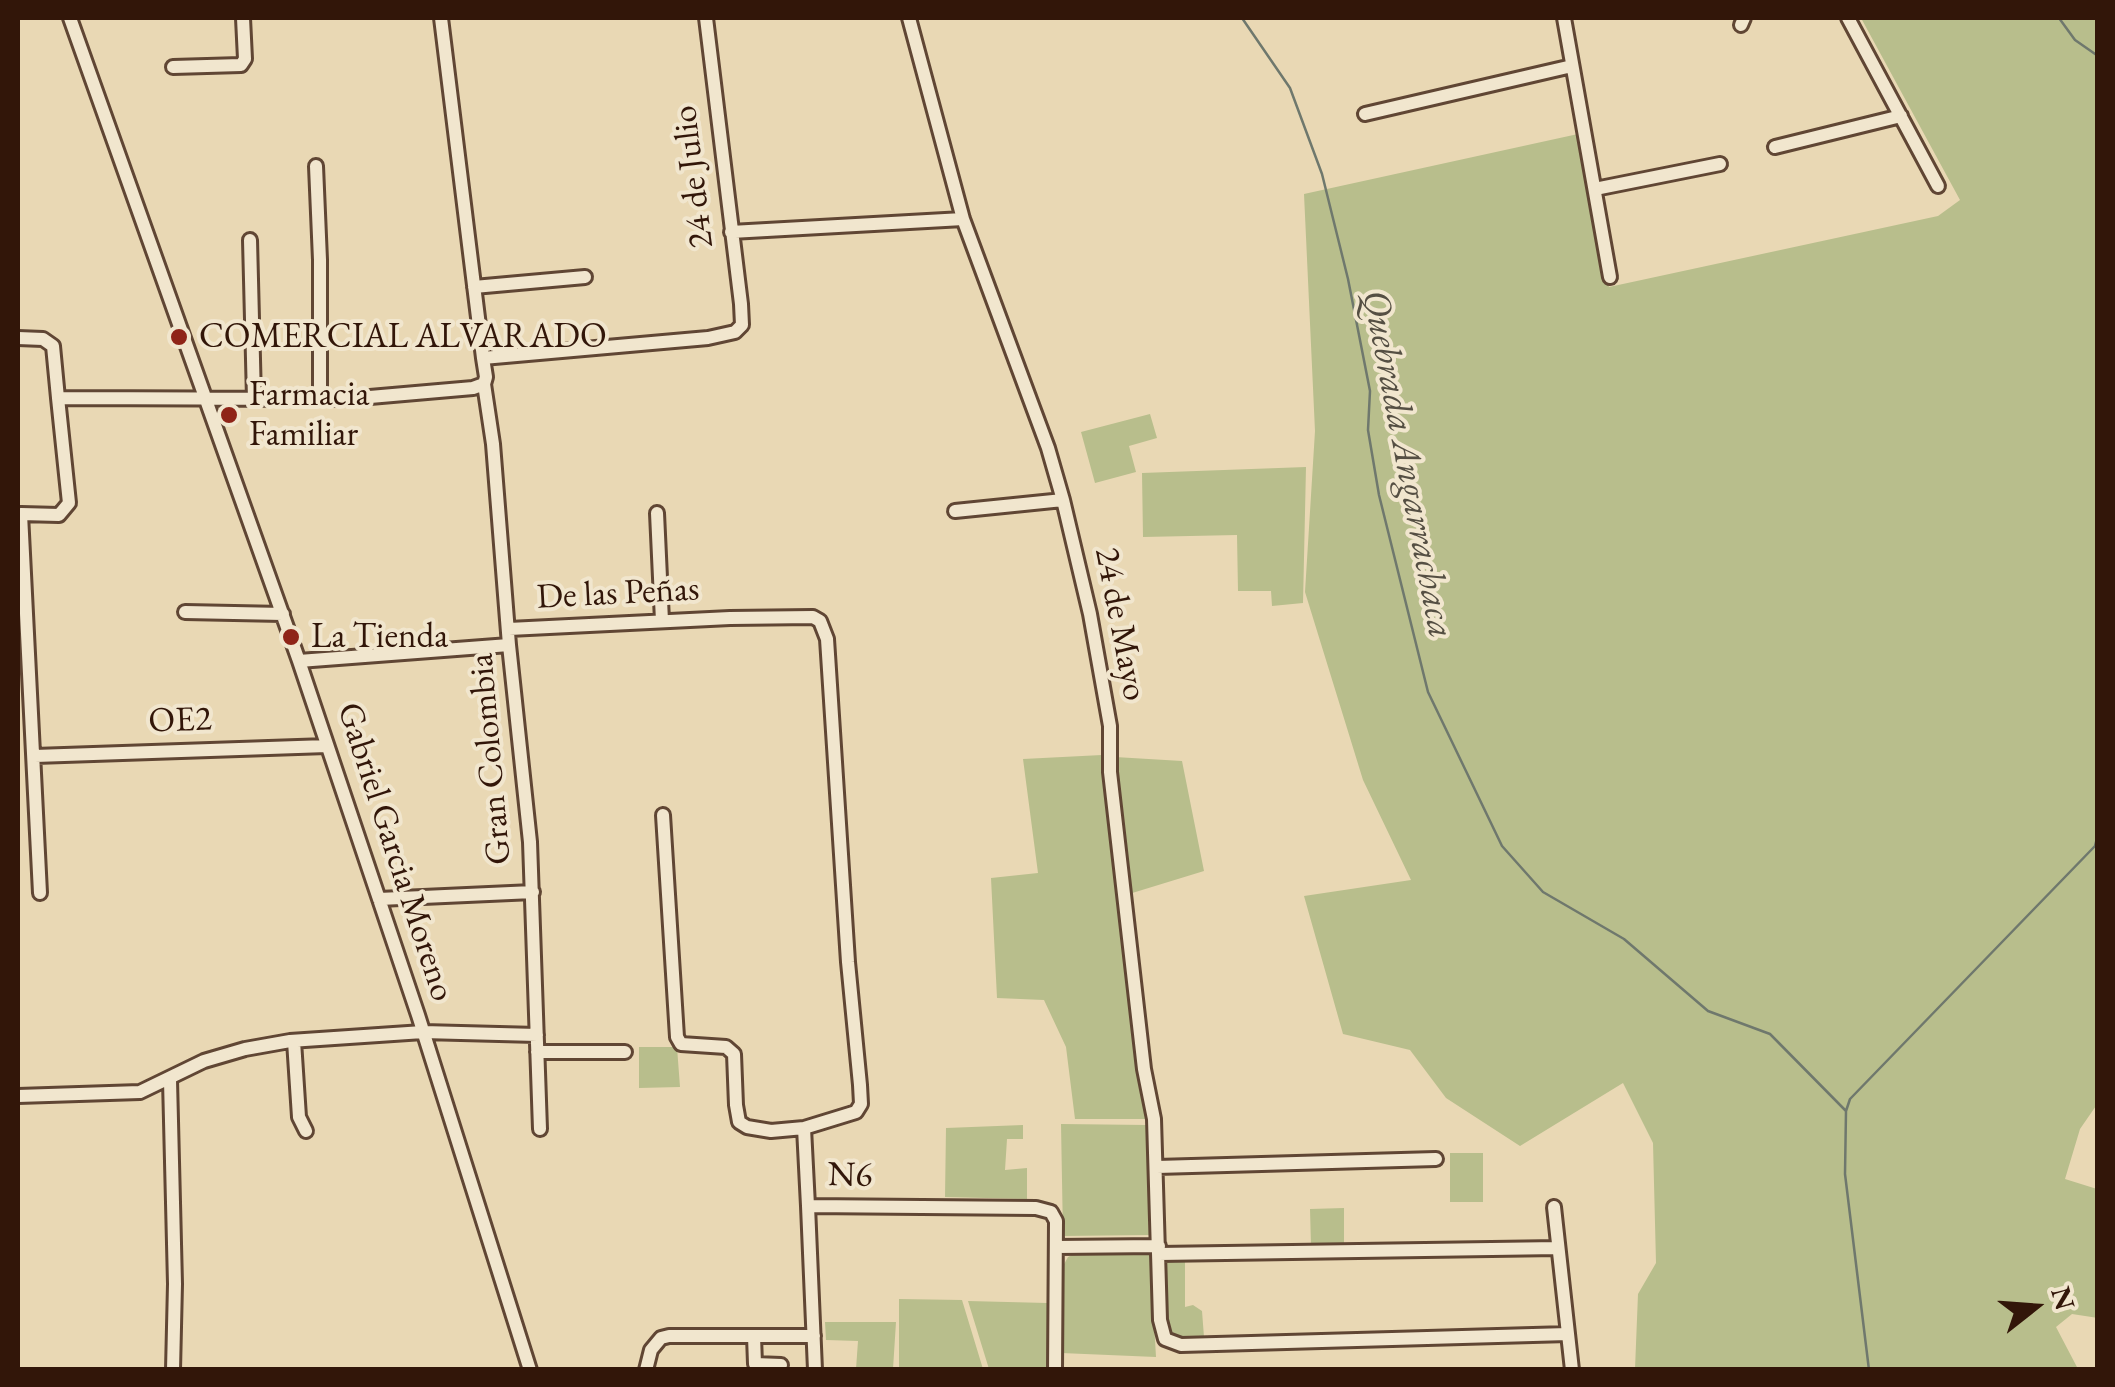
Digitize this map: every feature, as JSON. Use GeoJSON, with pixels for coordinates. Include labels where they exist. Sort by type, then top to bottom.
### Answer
{"type":"FeatureCollection","features":[{"type":"Feature","properties":{"kind":"street","name":"Gabriel Garcia Moreno"},"geometry":{"type":"LineString","coordinates":[[70,18],[299,660],[530,1370]]}},
{"type":"Feature","properties":{"kind":"street"},"geometry":{"type":"LineString","coordinates":[[173,67],[241,65],[246,58],[243,18]]}},
{"type":"Feature","properties":{"kind":"street"},"geometry":{"type":"LineString","coordinates":[[441,18],[483,358]]}},
{"type":"Feature","properties":{"kind":"street","name":"24 de Julio"},"geometry":{"type":"LineString","coordinates":[[483,358],[708,338],[740,329],[741,304],[706,18]]}},
{"type":"Feature","properties":{"kind":"street","name":"24 de Mayo"},"geometry":{"type":"LineString","coordinates":[[909,18],[963,220],[1064,500],[1110,726],[1110,772],[1144,1068],[1154,1118],[1161,1327],[1165,1339],[1181,1344],[1568,1334]]}},
{"type":"Feature","properties":{"kind":"street"},"geometry":{"type":"LineString","coordinates":[[1564,18],[1610,277]]}},
{"type":"Feature","properties":{"kind":"street"},"geometry":{"type":"LineString","coordinates":[[1848,18],[1938,186]]}},
{"type":"Feature","properties":{"kind":"street"},"geometry":{"type":"LineString","coordinates":[[1365,114],[1572,66]]}},
{"type":"Feature","properties":{"kind":"street"},"geometry":{"type":"LineString","coordinates":[[1775,147],[1901,116]]}},
{"type":"Feature","properties":{"kind":"street"},"geometry":{"type":"LineString","coordinates":[[1595,189],[1720,164]]}},
{"type":"Feature","properties":{"kind":"street"},"geometry":{"type":"LineString","coordinates":[[316,166],[320,399]]}},
{"type":"Feature","properties":{"kind":"street"},"geometry":{"type":"LineString","coordinates":[[731,232],[963,220]]}},
{"type":"Feature","properties":{"kind":"street"},"geometry":{"type":"LineString","coordinates":[[250,240],[254,400]]}},
{"type":"Feature","properties":{"kind":"street"},"geometry":{"type":"LineString","coordinates":[[474,287],[585,277]]}},
{"type":"Feature","properties":{"kind":"street"},"geometry":{"type":"LineString","coordinates":[[18,338],[42,339],[53,346],[69,504],[59,515],[19,514],[24,740],[35,756],[40,893]]}},
{"type":"Feature","properties":{"kind":"street","name":"Gran Colombia"},"geometry":{"type":"LineString","coordinates":[[483,358],[530,842],[540,1129]]}},
{"type":"Feature","properties":{"kind":"street"},"geometry":{"type":"LineString","coordinates":[[58,398],[320,399],[425,395],[484,384]]}},
{"type":"Feature","properties":{"kind":"street"},"geometry":{"type":"LineString","coordinates":[[955,511],[1064,500]]}},
{"type":"Feature","properties":{"kind":"street"},"geometry":{"type":"LineString","coordinates":[[657,514],[662,622]]}},
{"type":"Feature","properties":{"kind":"street"},"geometry":{"type":"LineString","coordinates":[[185,612],[283,614]]}},
{"type":"Feature","properties":{"kind":"street","name":"De las Peñas"},"geometry":{"type":"LineString","coordinates":[[509,629],[813,617],[825,628],[861,1104],[856,1112],[804,1128]]}},
{"type":"Feature","properties":{"kind":"street","name":"De las Peñas"},"geometry":{"type":"LineString","coordinates":[[299,660],[509,645]]}},
{"type":"Feature","properties":{"kind":"street","name":"OE2"},"geometry":{"type":"LineString","coordinates":[[35,756],[327,746]]}},
{"type":"Feature","properties":{"kind":"street"},"geometry":{"type":"LineString","coordinates":[[663,815],[677,1037],[687,1046],[726,1047],[734,1054],[739,1122],[770,1131],[804,1128],[808,1206]]}},
{"type":"Feature","properties":{"kind":"street"},"geometry":{"type":"LineString","coordinates":[[379,899],[532,892]]}},
{"type":"Feature","properties":{"kind":"street"},"geometry":{"type":"LineString","coordinates":[[18,1096],[126,1095],[218,1057],[294,1041],[423,1032],[536,1035]]}},
{"type":"Feature","properties":{"kind":"street"},"geometry":{"type":"LineString","coordinates":[[294,1041],[299,1117],[306,1131]]}},
{"type":"Feature","properties":{"kind":"street"},"geometry":{"type":"LineString","coordinates":[[537,1052],[625,1052]]}},
{"type":"Feature","properties":{"kind":"street"},"geometry":{"type":"LineString","coordinates":[[170,1080],[173,1370]]}},
{"type":"Feature","properties":{"kind":"street"},"geometry":{"type":"LineString","coordinates":[[1158,1168],[1436,1159]]}},
{"type":"Feature","properties":{"kind":"street","name":"N6"},"geometry":{"type":"LineString","coordinates":[[815,1370],[808,1206],[1036,1208],[1054,1214],[1057,1247]]}},
{"type":"Feature","properties":{"kind":"street"},"geometry":{"type":"LineString","coordinates":[[1554,1207],[1572,1370]]}},
{"type":"Feature","properties":{"kind":"street"},"geometry":{"type":"LineString","coordinates":[[1055,1370],[1057,1247],[1159,1255],[1558,1248]]}},
{"type":"Feature","properties":{"kind":"street"},"geometry":{"type":"LineString","coordinates":[[646,1370],[655,1344],[669,1336],[814,1336]]}},
{"type":"Feature","properties":{"kind":"street"},"geometry":{"type":"LineString","coordinates":[[754,1336],[755,1364],[781,1365]]}},
{"type":"Feature","properties":{"kind":"green space"},"geometry":{"type":"Polygon","coordinates":[[[1861,18],[2097,18],[2098,1103],[2080,1129],[2065,1179],[2097,1189],[2098,1318],[2072,1314],[2056,1327],[2078,1369],[1635,1369],[1638,1294],[1656,1263],[1653,1143],[1623,1083],[1520,1146],[1446,1098],[1410,1050],[1343,1034],[1304,896],[1411,880],[1363,780],[1305,592],[1315,431],[1304,194],[1578,134],[1609,287],[1938,216],[1960,200],[1861,18]]]}},
{"type":"Feature","properties":{"kind":"green space"},"geometry":{"type":"Polygon","coordinates":[[[1150,414],[1157,438],[1129,446],[1136,472],[1095,483],[1081,432],[1150,414]]]}},
{"type":"Feature","properties":{"kind":"green space"},"geometry":{"type":"Polygon","coordinates":[[[1306,467],[1303,603],[1272,606],[1271,591],[1238,591],[1237,535],[1143,537],[1142,473],[1306,467]]]}},
{"type":"Feature","properties":{"kind":"green space"},"geometry":{"type":"Polygon","coordinates":[[[1102,755],[1147,1119],[1075,1119],[1066,1047],[1044,1000],[997,998],[991,878],[1038,873],[1023,759],[1102,755]]]}},
{"type":"Feature","properties":{"kind":"green space"},"geometry":{"type":"Polygon","coordinates":[[[1115,757],[1182,761],[1204,871],[1129,894],[1115,757]]]}},
{"type":"Feature","properties":{"kind":"green space"},"geometry":{"type":"Polygon","coordinates":[[[639,1047],[677,1047],[680,1087],[639,1088],[639,1047]]]}},
{"type":"Feature","properties":{"kind":"green space"},"geometry":{"type":"Polygon","coordinates":[[[1061,1124],[1147,1125],[1149,1235],[1063,1236],[1061,1124]]]}},
{"type":"Feature","properties":{"kind":"green space"},"geometry":{"type":"Polygon","coordinates":[[[1023,1125],[1023,1139],[1007,1139],[1005,1170],[1027,1168],[1027,1199],[945,1197],[946,1128],[1023,1125]]]}},
{"type":"Feature","properties":{"kind":"green space"},"geometry":{"type":"Polygon","coordinates":[[[1450,1153],[1483,1153],[1483,1202],[1450,1202],[1450,1153]]]}},
{"type":"Feature","properties":{"kind":"green space"},"geometry":{"type":"Polygon","coordinates":[[[1344,1208],[1344,1245],[1311,1246],[1310,1209],[1344,1208]]]}},
{"type":"Feature","properties":{"kind":"green space"},"geometry":{"type":"Polygon","coordinates":[[[1150,1253],[1156,1357],[1061,1353],[1063,1266],[1068,1257],[1150,1253]]]}},
{"type":"Feature","properties":{"kind":"green space"},"geometry":{"type":"Polygon","coordinates":[[[1185,1259],[1185,1307],[1193,1305],[1202,1311],[1204,1337],[1171,1337],[1164,1317],[1163,1261],[1185,1259]]]}},
{"type":"Feature","properties":{"kind":"green space"},"geometry":{"type":"Polygon","coordinates":[[[899,1299],[962,1300],[983,1369],[899,1369],[899,1299]]]}},
{"type":"Feature","properties":{"kind":"green space"},"geometry":{"type":"Polygon","coordinates":[[[968,1301],[1047,1303],[1048,1369],[989,1369],[968,1301]]]}},
{"type":"Feature","properties":{"kind":"green space"},"geometry":{"type":"Polygon","coordinates":[[[825,1322],[896,1322],[893,1369],[856,1369],[858,1341],[826,1340],[825,1322]]]}},
{"type":"Feature","properties":{"kind":"waterway","name":"Quebrada Angarrachaca"},"geometry":{"type":"LineString","coordinates":[[1242,18],[1290,88],[1322,174],[1370,391],[1368,430],[1379,495],[1428,692],[1502,846],[1543,892],[1624,939],[1708,1011],[1770,1034],[1846,1111]]}},
{"type":"Feature","properties":{"kind":"waterway"},"geometry":{"type":"LineString","coordinates":[[2059,18],[2075,40],[2098,56]]}},
{"type":"Feature","properties":{"kind":"waterway"},"geometry":{"type":"LineString","coordinates":[[1869,1370],[1845,1174],[1846,1111],[1850,1099],[2095,846],[2098,834]]}},
{"type":"Feature","properties":{"kind":"place","name":"COMERCIAL ALVARADO"},"geometry":{"type":"Point","coordinates":[179,337]}},
{"type":"Feature","properties":{"kind":"place","name":"Farmacia Familiar"},"geometry":{"type":"Point","coordinates":[229,415]}},
{"type":"Feature","properties":{"kind":"place","name":"La Tienda"},"geometry":{"type":"Point","coordinates":[291,637]}}]}
